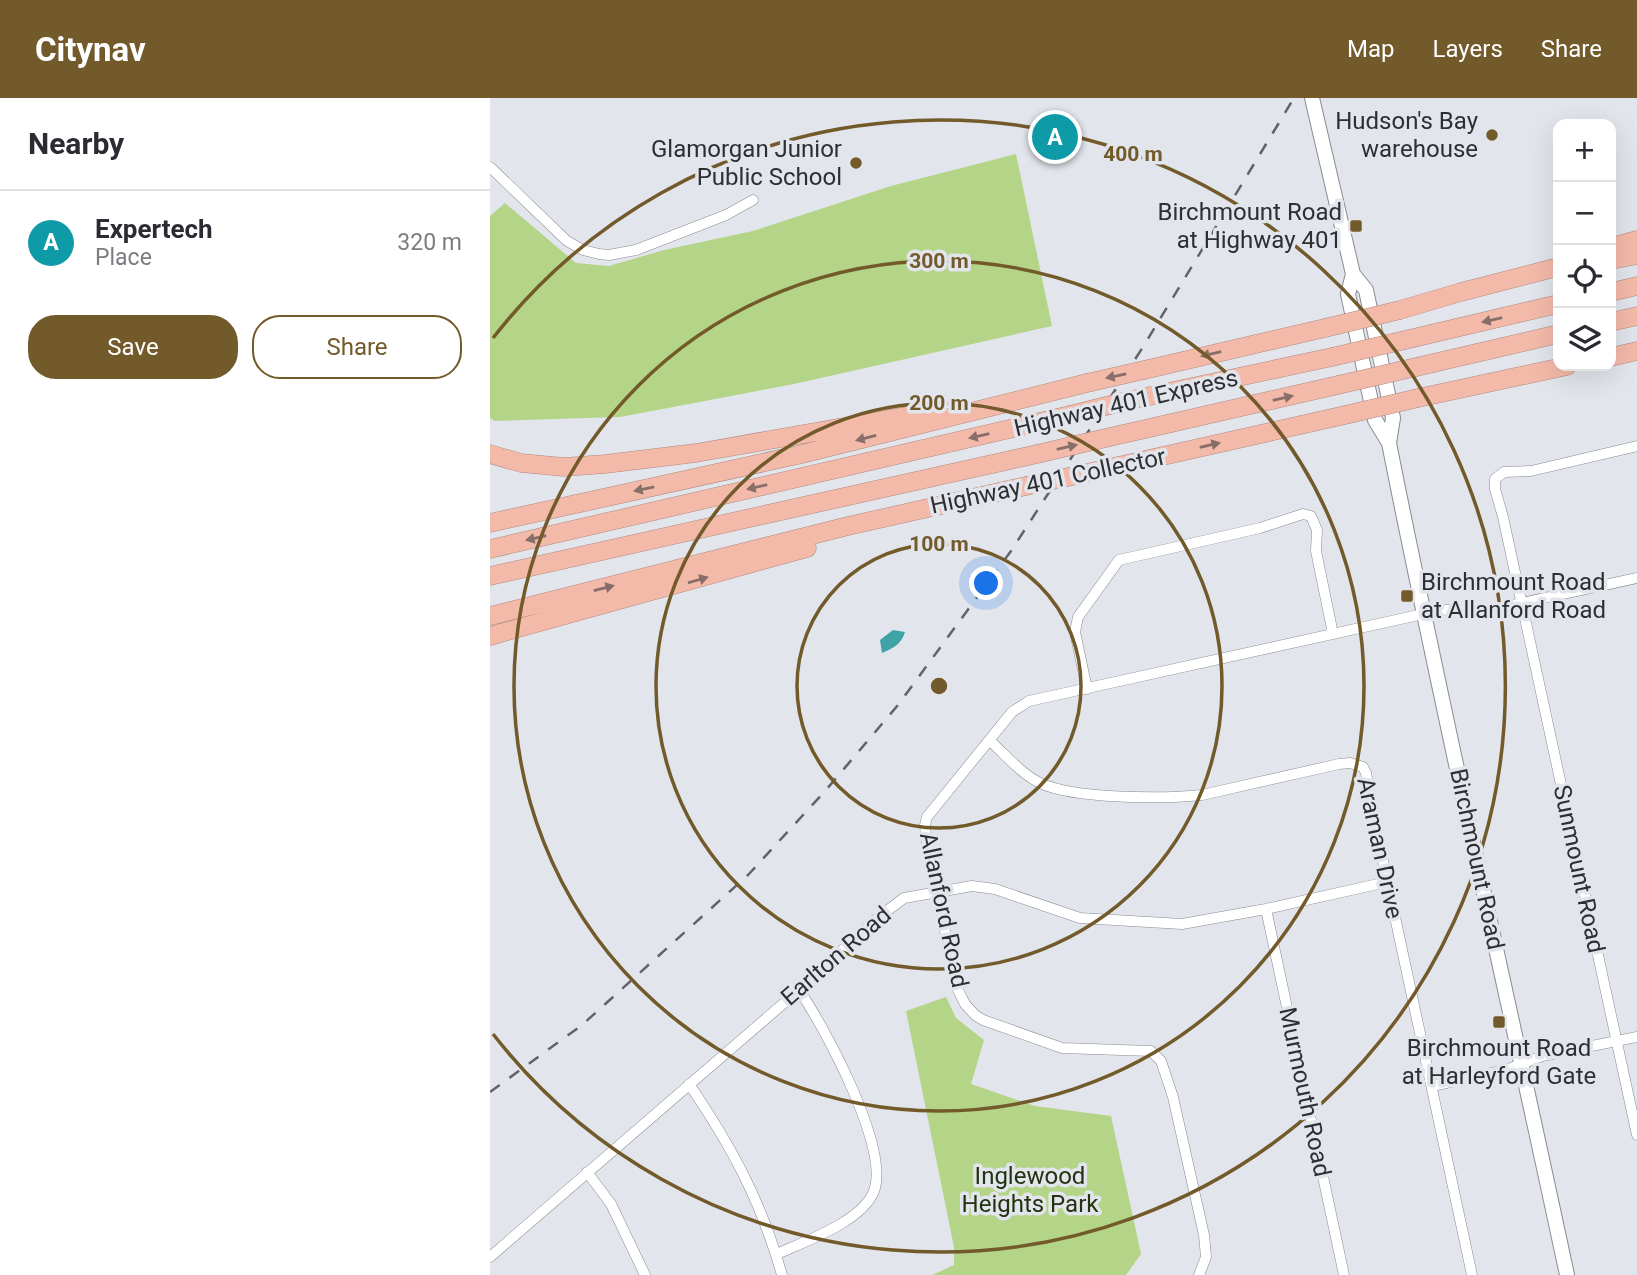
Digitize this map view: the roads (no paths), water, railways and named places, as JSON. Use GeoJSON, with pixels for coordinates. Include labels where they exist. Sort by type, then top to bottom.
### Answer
{"type":"FeatureCollection","features":[{"type":"Feature","properties":{"kind":"highway"},"geometry":{"type":"LineString","coordinates":[[1616,246],[1637,240]]}},
{"type":"Feature","properties":{"kind":"highway"},"geometry":{"type":"LineString","coordinates":[[1616,253],[1637,247]]}},
{"type":"Feature","properties":{"kind":"highway"},"geometry":{"type":"LineString","coordinates":[[1616,259],[1637,255]]}},
{"type":"Feature","properties":{"kind":"highway"},"geometry":{"type":"LineString","coordinates":[[490,523],[802,454],[1081,384],[1400,310],[1553,268]]}},
{"type":"Feature","properties":{"kind":"highway"},"geometry":{"type":"LineString","coordinates":[[1616,291],[1637,286]]}},
{"type":"Feature","properties":{"kind":"highway","name":"Highway 401 Express"},"geometry":{"type":"LineString","coordinates":[[490,549],[1553,305]]}},
{"type":"Feature","properties":{"kind":"highway"},"geometry":{"type":"LineString","coordinates":[[1616,321],[1637,316]]}},
{"type":"Feature","properties":{"kind":"highway","name":"Highway 401 Express"},"geometry":{"type":"LineString","coordinates":[[490,576],[1553,335]]}},
{"type":"Feature","properties":{"kind":"highway"},"geometry":{"type":"LineString","coordinates":[[1616,356],[1637,351]]}},
{"type":"Feature","properties":{"kind":"highway","name":"Highway 401 Collector"},"geometry":{"type":"LineString","coordinates":[[490,616],[917,510],[1553,369]]}},
{"type":"Feature","properties":{"kind":"highway"},"geometry":{"type":"LineString","coordinates":[[490,454],[522,463],[564,467],[605,464],[696,453],[1081,384]]}},
{"type":"Feature","properties":{"kind":"highway"},"geometry":{"type":"LineString","coordinates":[[490,636],[884,526],[917,510]]}},
{"type":"Feature","properties":{"kind":"main road","name":"Birchmount Road"},"geometry":{"type":"LineString","coordinates":[[1312,98],[1353,274],[1366,290],[1393,418],[1389,443],[1423,614],[1567,1275]]}},
{"type":"Feature","properties":{"kind":"street"},"geometry":{"type":"LineString","coordinates":[[490,167],[567,241],[583,250],[600,254],[636,250],[726,215],[754,200]]}},
{"type":"Feature","properties":{"kind":"street","name":"Sunmount Road"},"geometry":{"type":"LineString","coordinates":[[1637,446],[1531,471],[1504,472],[1495,479],[1495,489],[1637,1135]]}},
{"type":"Feature","properties":{"kind":"street"},"geometry":{"type":"LineString","coordinates":[[1087,689],[1075,632],[1076,623],[1119,560],[1260,528],[1303,514],[1311,516],[1315,521],[1316,551],[1333,634]]}},
{"type":"Feature","properties":{"kind":"street","name":"Allanford Road"},"geometry":{"type":"LineString","coordinates":[[1199,1275],[1206,1257],[1204,1235],[1178,1117],[1161,1061],[1151,1051],[1062,1048],[975,1015],[965,1004],[957,988],[925,835],[927,817],[1012,712],[1023,703],[1423,614],[1458,608],[1494,609],[1637,578]]}},
{"type":"Feature","properties":{"kind":"street","name":"Araman Drive"},"geometry":{"type":"LineString","coordinates":[[990,741],[1036,781],[1083,794],[1174,798],[1339,764],[1357,763],[1366,773],[1472,1275]]}},
{"type":"Feature","properties":{"kind":"street","name":"Earlton Road"},"geometry":{"type":"LineString","coordinates":[[490,1257],[904,898],[972,886],[1080,918],[1172,924],[1203,922],[1387,882]]}},
{"type":"Feature","properties":{"kind":"street","name":"Murmouth Road"},"geometry":{"type":"LineString","coordinates":[[1266,909],[1344,1275]]}},
{"type":"Feature","properties":{"kind":"street"},"geometry":{"type":"LineString","coordinates":[[777,1254],[836,1227],[857,1212],[874,1191],[876,1171],[873,1144],[846,1076],[799,990]]}},
{"type":"Feature","properties":{"kind":"street"},"geometry":{"type":"LineString","coordinates":[[1432,1086],[1506,1070],[1542,1056],[1637,1037]]}},
{"type":"Feature","properties":{"kind":"street"},"geometry":{"type":"LineString","coordinates":[[689,1084],[745,1174],[777,1254],[782,1275]]}},
{"type":"Feature","properties":{"kind":"street"},"geometry":{"type":"LineString","coordinates":[[587,1172],[611,1204],[645,1275]]}},
{"type":"Feature","properties":{"kind":"water"},"geometry":{"type":"Polygon","coordinates":[[[893,630],[905,632],[899,643],[882,653],[880,640],[893,630]]]}},
{"type":"Feature","properties":{"kind":"railway"},"geometry":{"type":"LineString","coordinates":[[490,1092],[582,1025],[748,875],[826,790],[898,705],[1011,551],[1143,347],[1294,98]]}},
{"type":"Feature","properties":{"kind":"place","name":"Hudson's Bay warehouse"},"geometry":{"type":"Point","coordinates":[1492,135]}},
{"type":"Feature","properties":{"kind":"place","name":"Expertech"},"geometry":{"type":"Point","coordinates":[1055,137]}},
{"type":"Feature","properties":{"kind":"place","name":"Glamorgan Junior Public School"},"geometry":{"type":"Point","coordinates":[856,163]}},
{"type":"Feature","properties":{"kind":"place","name":"Birchmount Road at Highway 401"},"geometry":{"type":"Point","coordinates":[1356,226]}},
{"type":"Feature","properties":{"kind":"place","name":"Birchmount Road at Allanford Road"},"geometry":{"type":"Point","coordinates":[1407,596]}},
{"type":"Feature","properties":{"kind":"place","name":"Birchmount Road at Harleyford Gate"},"geometry":{"type":"Point","coordinates":[1499,1022]}},
{"type":"Feature","properties":{"kind":"park label","name":"Inglewood Heights Park"},"geometry":{"type":"Point","coordinates":[1030,1190]}}]}
